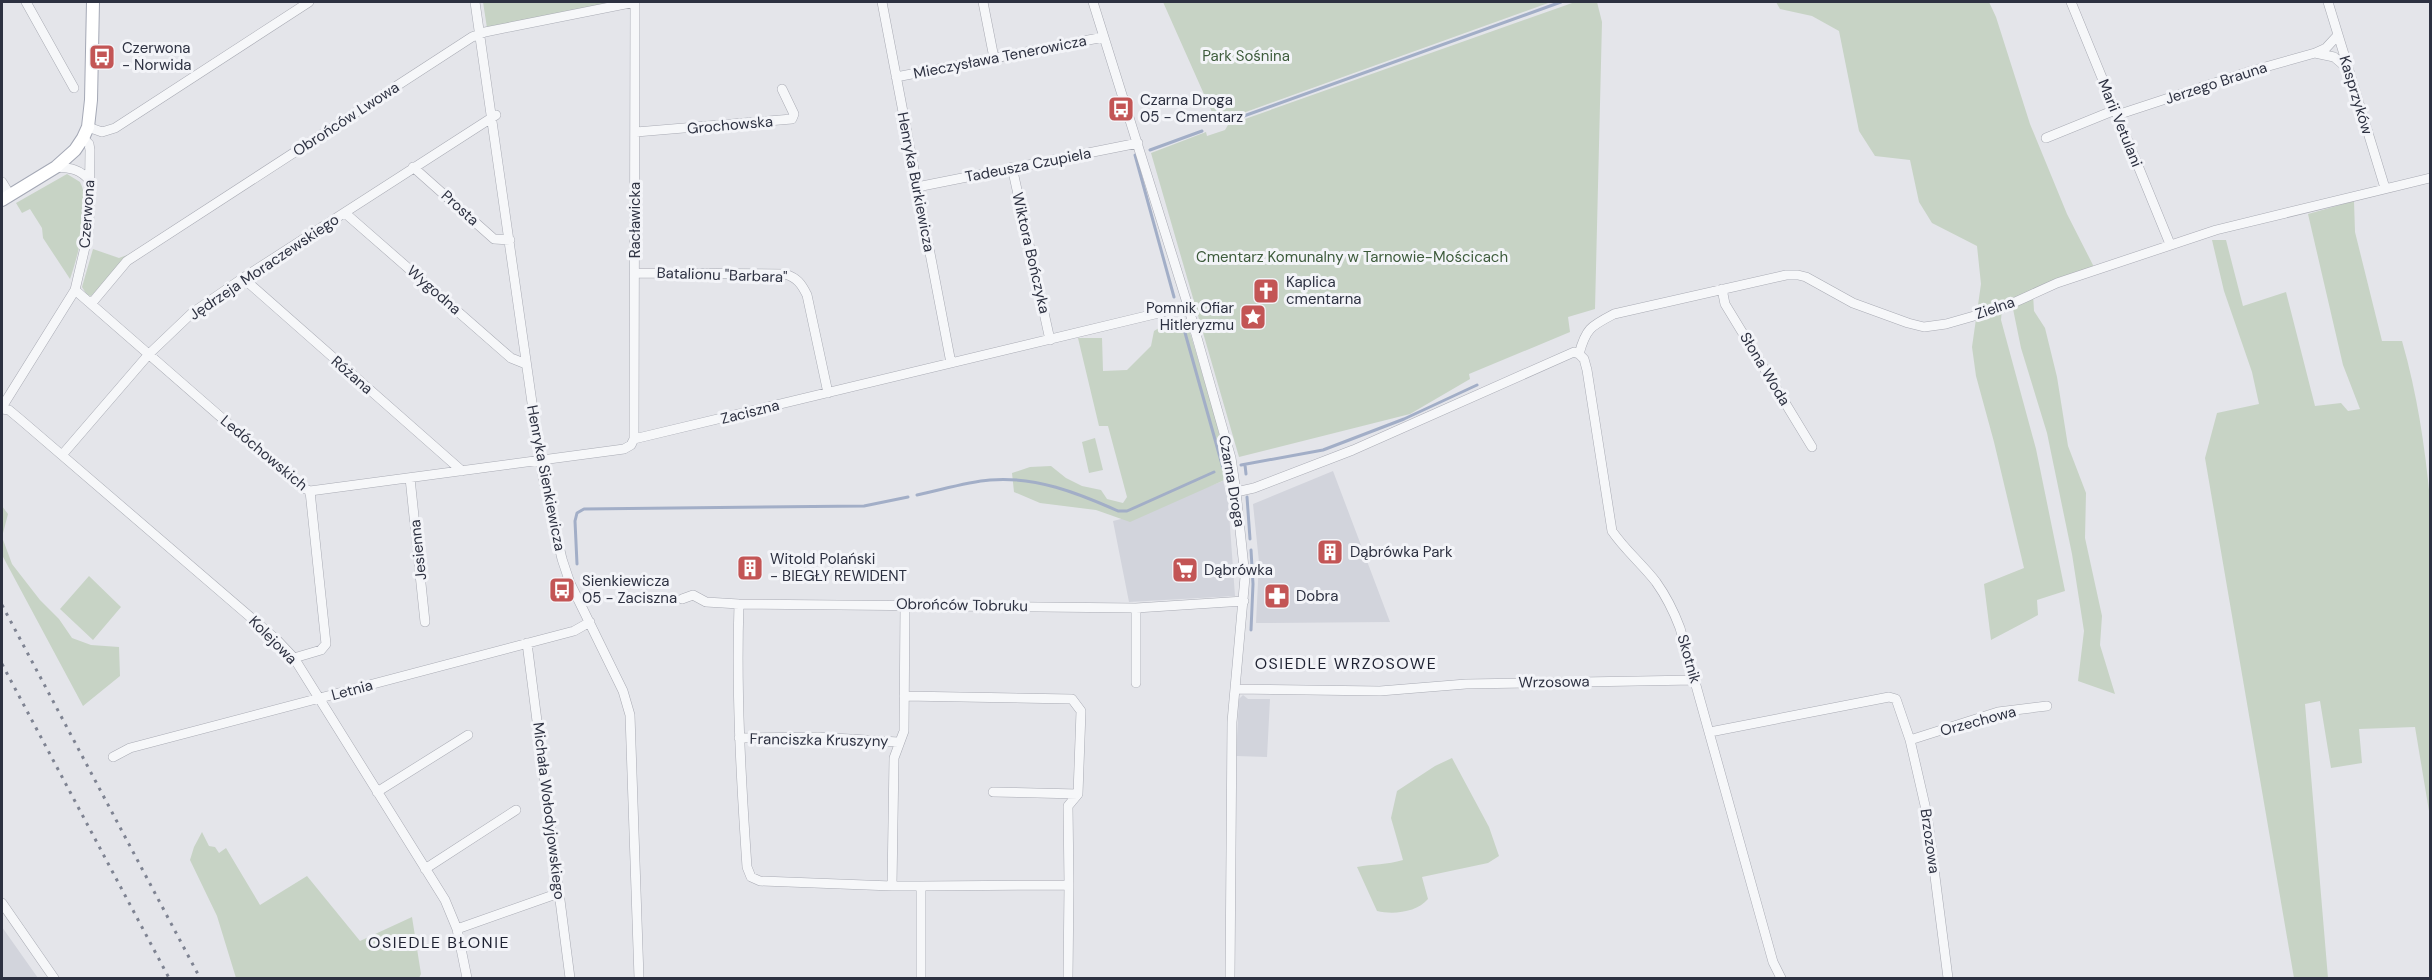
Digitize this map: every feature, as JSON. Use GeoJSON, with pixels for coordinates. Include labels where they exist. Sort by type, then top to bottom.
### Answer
{"type":"FeatureCollection","features":[{"type":"Feature","properties":{"kind":"main road","name":"Czerwona"},"geometry":{"type":"LineString","coordinates":[[86,133],[93,2]]}},
{"type":"Feature","properties":{"kind":"main road"},"geometry":{"type":"LineString","coordinates":[[6,197],[56,167],[75,150],[86,133]]}},
{"type":"Feature","properties":{"kind":"street"},"geometry":{"type":"LineString","coordinates":[[26,2],[74,88]]}},
{"type":"Feature","properties":{"kind":"street"},"geometry":{"type":"LineString","coordinates":[[86,133],[115,128],[309,2]]}},
{"type":"Feature","properties":{"kind":"street","name":"Henryka Sienkiewicza"},"geometry":{"type":"LineString","coordinates":[[475,2],[494,116],[539,462],[570,583],[623,691],[630,715],[639,978]]}},
{"type":"Feature","properties":{"kind":"street","name":"Obrońców Lwowa"},"geometry":{"type":"LineString","coordinates":[[90,304],[127,261],[480,34],[635,2]]}},
{"type":"Feature","properties":{"kind":"street","name":"Racławicka"},"geometry":{"type":"LineString","coordinates":[[634,439],[635,2]]}},
{"type":"Feature","properties":{"kind":"street","name":"Henryka Burkiewicza"},"geometry":{"type":"LineString","coordinates":[[882,2],[951,363]]}},
{"type":"Feature","properties":{"kind":"street"},"geometry":{"type":"LineString","coordinates":[[983,2],[994,58]]}},
{"type":"Feature","properties":{"kind":"street","name":"Czarna Droga"},"geometry":{"type":"LineString","coordinates":[[1093,2],[1188,306],[1231,458],[1236,492],[1245,577],[1232,722],[1230,978]]}},
{"type":"Feature","properties":{"kind":"street","name":"Marii Vetulani"},"geometry":{"type":"LineString","coordinates":[[2071,2],[2170,244]]}},
{"type":"Feature","properties":{"kind":"street","name":"Kasprzyków"},"geometry":{"type":"LineString","coordinates":[[2328,2],[2385,188]]}},
{"type":"Feature","properties":{"kind":"street","name":"Jerzego Brauna"},"geometry":{"type":"LineString","coordinates":[[2046,138],[2116,112],[2315,54],[2326,48],[2338,35]]}},
{"type":"Feature","properties":{"kind":"street","name":"Mieczysława Tenerowicza"},"geometry":{"type":"LineString","coordinates":[[896,78],[1104,37]]}},
{"type":"Feature","properties":{"kind":"street"},"geometry":{"type":"LineString","coordinates":[[2315,54],[2334,57],[2349,71]]}},
{"type":"Feature","properties":{"kind":"street","name":"Grochowska"},"geometry":{"type":"LineString","coordinates":[[636,132],[792,119],[794,114],[782,89]]}},
{"type":"Feature","properties":{"kind":"street","name":"Jędrzeja Moraczewskiego"},"geometry":{"type":"LineString","coordinates":[[62,455],[149,354],[192,313],[494,116]]}},
{"type":"Feature","properties":{"kind":"street","name":"Czerwona"},"geometry":{"type":"LineString","coordinates":[[2,408],[75,290],[89,230],[90,150],[86,133]]}},
{"type":"Feature","properties":{"kind":"street","name":"Tadeusza Czupiela"},"geometry":{"type":"LineString","coordinates":[[917,187],[1138,144]]}},
{"type":"Feature","properties":{"kind":"street"},"geometry":{"type":"LineString","coordinates":[[56,167],[79,170],[90,181]]}},
{"type":"Feature","properties":{"kind":"street","name":"Prosta"},"geometry":{"type":"LineString","coordinates":[[413,167],[494,239],[510,240]]}},
{"type":"Feature","properties":{"kind":"street","name":"Wiktora Bończyka"},"geometry":{"type":"LineString","coordinates":[[1012,167],[1050,340]]}},
{"type":"Feature","properties":{"kind":"street","name":"Zielna"},"geometry":{"type":"LineString","coordinates":[[1579,354],[1584,335],[1590,327],[1614,314],[1722,289],[1798,275],[1853,303],[1923,327],[1946,324],[2002,308],[2057,283],[2216,230],[2430,178]]}},
{"type":"Feature","properties":{"kind":"street"},"geometry":{"type":"LineString","coordinates":[[2,182],[6,197]]}},
{"type":"Feature","properties":{"kind":"street","name":"Wygodna"},"geometry":{"type":"LineString","coordinates":[[345,213],[511,358],[526,364]]}},
{"type":"Feature","properties":{"kind":"street","name":"Batalionu \"Barbara\""},"geometry":{"type":"LineString","coordinates":[[635,273],[785,274],[795,277],[807,295],[828,393]]}},
{"type":"Feature","properties":{"kind":"street","name":"Różana"},"geometry":{"type":"LineString","coordinates":[[243,278],[462,471]]}},
{"type":"Feature","properties":{"kind":"street","name":"Słona Woda"},"geometry":{"type":"LineString","coordinates":[[1722,289],[1725,304],[1812,447]]}},
{"type":"Feature","properties":{"kind":"street","name":"Ledóchowskich"},"geometry":{"type":"LineString","coordinates":[[75,290],[301,487],[310,491],[326,644],[321,651],[294,658]]}},
{"type":"Feature","properties":{"kind":"street","name":"Zaciszna"},"geometry":{"type":"LineString","coordinates":[[310,491],[624,449],[631,445],[634,439],[1188,306]]}},
{"type":"Feature","properties":{"kind":"street"},"geometry":{"type":"LineString","coordinates":[[1236,492],[1254,488],[1353,450],[1574,352],[1579,354]]}},
{"type":"Feature","properties":{"kind":"street","name":"Skotnik"},"geometry":{"type":"LineString","coordinates":[[1579,354],[1584,359],[1587,370],[1612,531],[1655,581],[1672,608],[1680,628],[1773,962],[1781,978]]}},
{"type":"Feature","properties":{"kind":"street","name":"Kolejowa"},"geometry":{"type":"LineString","coordinates":[[2,408],[9,410],[62,455],[277,640],[294,658],[445,900],[457,929],[467,978]]}},
{"type":"Feature","properties":{"kind":"street","name":"Jesienna"},"geometry":{"type":"LineString","coordinates":[[410,478],[425,622]]}},
{"type":"Feature","properties":{"kind":"street","name":"Obrońców Tobruku"},"geometry":{"type":"LineString","coordinates":[[682,599],[693,596],[706,602],[739,603],[1136,608],[1244,601]]}},
{"type":"Feature","properties":{"kind":"street"},"geometry":{"type":"LineString","coordinates":[[739,603],[737,676],[739,738],[747,867],[751,877],[760,880],[892,886],[1069,885]]}},
{"type":"Feature","properties":{"kind":"street"},"geometry":{"type":"LineString","coordinates":[[892,886],[894,758],[898,742],[904,731],[905,605]]}},
{"type":"Feature","properties":{"kind":"street"},"geometry":{"type":"LineString","coordinates":[[1136,608],[1136,683]]}},
{"type":"Feature","properties":{"kind":"street","name":"Letnia"},"geometry":{"type":"LineString","coordinates":[[113,757],[130,748],[574,631],[590,622]]}},
{"type":"Feature","properties":{"kind":"street","name":"Michała Wołodyjowskiego"},"geometry":{"type":"LineString","coordinates":[[527,643],[570,978]]}},
{"type":"Feature","properties":{"kind":"street","name":"Wrzosowa"},"geometry":{"type":"LineString","coordinates":[[1235,689],[1380,691],[1466,684],[1695,680]]}},
{"type":"Feature","properties":{"kind":"street"},"geometry":{"type":"LineString","coordinates":[[904,696],[1072,699],[1081,711],[1078,794],[1068,806],[1068,978]]}},
{"type":"Feature","properties":{"kind":"street","name":"Brzozowa"},"geometry":{"type":"LineString","coordinates":[[1710,732],[1889,697],[1896,699],[1900,705],[1910,740],[1927,814],[1948,978]]}},
{"type":"Feature","properties":{"kind":"street","name":"Orzechowa"},"geometry":{"type":"LineString","coordinates":[[1910,740],[1998,712],[2047,706]]}},
{"type":"Feature","properties":{"kind":"street"},"geometry":{"type":"LineString","coordinates":[[377,792],[468,735]]}},
{"type":"Feature","properties":{"kind":"street","name":"Franciszka Kruszyny"},"geometry":{"type":"LineString","coordinates":[[739,738],[818,737],[898,742]]}},
{"type":"Feature","properties":{"kind":"street"},"geometry":{"type":"LineString","coordinates":[[993,792],[1078,794]]}},
{"type":"Feature","properties":{"kind":"street"},"geometry":{"type":"LineString","coordinates":[[425,869],[516,810]]}},
{"type":"Feature","properties":{"kind":"street"},"geometry":{"type":"LineString","coordinates":[[921,886],[921,978]]}},
{"type":"Feature","properties":{"kind":"street"},"geometry":{"type":"LineString","coordinates":[[457,929],[559,893]]}},
{"type":"Feature","properties":{"kind":"street"},"geometry":{"type":"LineString","coordinates":[[2,903],[54,978]]}},
{"type":"Feature","properties":{"kind":"shaded area"},"geometry":{"type":"Polygon","coordinates":[[[1333,471],[1390,622],[1256,623],[1259,562],[1253,504],[1333,471]]]}},
{"type":"Feature","properties":{"kind":"shaded area"},"geometry":{"type":"Polygon","coordinates":[[[1223,481],[1228,499],[1235,596],[1129,602],[1113,521],[1223,481]]]}},
{"type":"Feature","properties":{"kind":"shaded area"},"geometry":{"type":"Polygon","coordinates":[[[1243,695],[1248,699],[1270,699],[1267,757],[1236,756],[1239,699],[1243,695]]]}},
{"type":"Feature","properties":{"kind":"shaded area"},"geometry":{"type":"Polygon","coordinates":[[[2,927],[38,978],[2,978],[2,927]]]}},
{"type":"Feature","properties":{"kind":"green space"},"geometry":{"type":"Polygon","coordinates":[[[483,2],[616,2],[487,28],[483,2]]]}},
{"type":"Feature","properties":{"kind":"green space","name":"Park Sośnina"},"geometry":{"type":"Polygon","coordinates":[[[1163,2],[1551,2],[1221,121],[1215,119],[1163,2]]]}},
{"type":"Feature","properties":{"kind":"green space","name":"Cmentarz Komunalny w Tarnowie-Mościcach"},"geometry":{"type":"Polygon","coordinates":[[[1575,2],[1597,2],[1602,22],[1595,309],[1568,317],[1570,332],[1469,374],[1470,379],[1410,414],[1239,457],[1151,153],[1206,132],[1207,136],[1225,130],[1228,125],[1575,2]]]}},
{"type":"Feature","properties":{"kind":"green space"},"geometry":{"type":"Polygon","coordinates":[[[1776,2],[1989,2],[1996,17],[2030,124],[2067,214],[2095,269],[2033,294],[2034,311],[2045,328],[2057,377],[2068,446],[2086,493],[2085,538],[2102,616],[2100,645],[2115,694],[2078,681],[2084,631],[2072,554],[2047,433],[2021,348],[2012,304],[2002,308],[2001,320],[2036,449],[2065,591],[2037,600],[2038,615],[1991,640],[1984,584],[2024,568],[1976,376],[1972,347],[1981,284],[1977,246],[1932,223],[1919,202],[1910,160],[1875,156],[1859,131],[1839,31],[1812,16],[1780,9],[1776,2]]]}},
{"type":"Feature","properties":{"kind":"green space"},"geometry":{"type":"Polygon","coordinates":[[[67,174],[80,182],[85,203],[83,230],[70,279],[43,238],[42,228],[30,209],[22,213],[16,203],[67,174]]]}},
{"type":"Feature","properties":{"kind":"green space"},"geometry":{"type":"Polygon","coordinates":[[[2354,201],[2355,232],[2382,341],[2402,341],[2416,400],[2426,460],[2430,500],[2430,817],[2415,727],[2359,729],[2362,763],[2331,768],[2320,701],[2305,704],[2328,978],[2294,978],[2205,458],[2217,413],[2259,404],[2252,372],[2224,291],[2212,240],[2226,240],[2243,306],[2286,292],[2315,406],[2341,403],[2348,411],[2360,409],[2343,365],[2308,214],[2354,201]]]}},
{"type":"Feature","properties":{"kind":"green space"},"geometry":{"type":"Polygon","coordinates":[[[93,249],[119,258],[130,254],[91,296],[87,295],[82,287],[93,249]]]}},
{"type":"Feature","properties":{"kind":"green space"},"geometry":{"type":"Polygon","coordinates":[[[1186,319],[1216,420],[1229,478],[1130,522],[1096,510],[1040,503],[1014,492],[1012,473],[1030,467],[1051,466],[1066,478],[1082,486],[1101,490],[1107,499],[1123,503],[1127,497],[1108,426],[1099,426],[1078,338],[1102,338],[1103,371],[1127,370],[1151,346],[1154,331],[1172,320],[1186,319]]]}},
{"type":"Feature","properties":{"kind":"green space"},"geometry":{"type":"Polygon","coordinates":[[[1095,438],[1103,470],[1089,473],[1082,442],[1095,438]]]}},
{"type":"Feature","properties":{"kind":"green space"},"geometry":{"type":"Polygon","coordinates":[[[2,506],[8,514],[2,537],[2,506]]]}},
{"type":"Feature","properties":{"kind":"green space"},"geometry":{"type":"Polygon","coordinates":[[[2,537],[12,564],[40,600],[59,619],[72,638],[91,645],[119,647],[120,676],[83,706],[2,555],[2,537]]]}},
{"type":"Feature","properties":{"kind":"green space"},"geometry":{"type":"Polygon","coordinates":[[[89,576],[121,607],[93,640],[60,609],[89,576]]]}},
{"type":"Feature","properties":{"kind":"green space"},"geometry":{"type":"Polygon","coordinates":[[[1452,758],[1489,827],[1499,856],[1488,863],[1422,877],[1428,899],[1412,910],[1391,913],[1377,911],[1357,867],[1403,860],[1391,818],[1397,791],[1435,766],[1452,758]]]}},
{"type":"Feature","properties":{"kind":"green space"},"geometry":{"type":"Polygon","coordinates":[[[202,832],[209,846],[215,847],[219,853],[226,848],[260,905],[307,876],[360,941],[412,917],[421,974],[419,978],[236,978],[217,916],[190,860],[202,832]]]}},
{"type":"Feature","properties":{"kind":"waterway"},"geometry":{"type":"LineString","coordinates":[[1241,117],[1561,2]]}},
{"type":"Feature","properties":{"kind":"waterway"},"geometry":{"type":"LineString","coordinates":[[1150,150],[1202,131]]}},
{"type":"Feature","properties":{"kind":"waterway"},"geometry":{"type":"LineString","coordinates":[[1136,155],[1174,297]]}},
{"type":"Feature","properties":{"kind":"waterway"},"geometry":{"type":"LineString","coordinates":[[1182,322],[1223,468]]}},
{"type":"Feature","properties":{"kind":"waterway"},"geometry":{"type":"LineString","coordinates":[[1241,465],[1323,450],[1404,419],[1477,385]]}},
{"type":"Feature","properties":{"kind":"waterway"},"geometry":{"type":"LineString","coordinates":[[1245,465],[1246,474]]}},
{"type":"Feature","properties":{"kind":"waterway"},"geometry":{"type":"LineString","coordinates":[[917,495],[963,484],[1007,479],[1056,487],[1118,511],[1127,511],[1214,472]]}},
{"type":"Feature","properties":{"kind":"waterway"},"geometry":{"type":"LineString","coordinates":[[577,564],[575,521],[577,513],[584,509],[864,506],[908,497]]}},
{"type":"Feature","properties":{"kind":"waterway"},"geometry":{"type":"LineString","coordinates":[[1247,497],[1250,539]]}},
{"type":"Feature","properties":{"kind":"waterway"},"geometry":{"type":"LineString","coordinates":[[1251,550],[1253,584],[1251,630]]}},
{"type":"Feature","properties":{"kind":"railway"},"geometry":{"type":"LineString","coordinates":[[2,605],[200,978]]}},
{"type":"Feature","properties":{"kind":"railway"},"geometry":{"type":"LineString","coordinates":[[2,664],[169,978]]}},
{"type":"Feature","properties":{"kind":"place","name":"Czerwona - Norwida"},"geometry":{"type":"Point","coordinates":[102,57]}},
{"type":"Feature","properties":{"kind":"place","name":"Czarna Droga 05 - Cmentarz"},"geometry":{"type":"Point","coordinates":[1121,109]}},
{"type":"Feature","properties":{"kind":"place","name":"Kaplica cmentarna"},"geometry":{"type":"Point","coordinates":[1266,291]}},
{"type":"Feature","properties":{"kind":"place","name":"Pomnik Ofiar Hitleryzmu"},"geometry":{"type":"Point","coordinates":[1253,317]}},
{"type":"Feature","properties":{"kind":"place","name":"Dąbrówka Park"},"geometry":{"type":"Point","coordinates":[1330,552]}},
{"type":"Feature","properties":{"kind":"place","name":"Witold Polański - BIEGŁY REWIDENT"},"geometry":{"type":"Point","coordinates":[750,568]}},
{"type":"Feature","properties":{"kind":"place","name":"Dąbrówka"},"geometry":{"type":"Point","coordinates":[1185,570]}},
{"type":"Feature","properties":{"kind":"place","name":"Sienkiewicza 05 - Zaciszna"},"geometry":{"type":"Point","coordinates":[562,590]}},
{"type":"Feature","properties":{"kind":"place","name":"Dobra"},"geometry":{"type":"Point","coordinates":[1277,596]}},
{"type":"Feature","properties":{"kind":"district","name":"OSIEDLE WRZOSOWE"},"geometry":{"type":"Point","coordinates":[1346,663]}},
{"type":"Feature","properties":{"kind":"district","name":"OSIEDLE BŁONIE"},"geometry":{"type":"Point","coordinates":[439,942]}}]}
